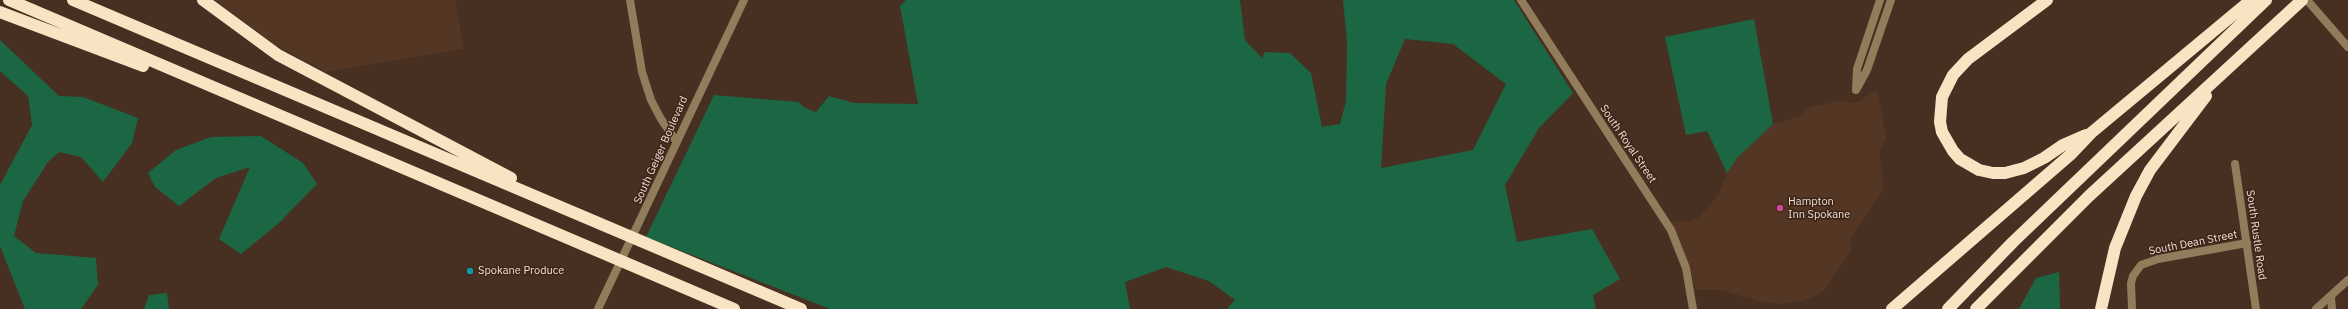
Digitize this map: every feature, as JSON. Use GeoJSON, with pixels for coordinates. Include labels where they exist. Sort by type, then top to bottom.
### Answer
{"type":"FeatureCollection","features":[{"type":"Feature","properties":{"kind":"highway"},"geometry":{"type":"LineString","coordinates":[[9,0],[734,309]]}},
{"type":"Feature","properties":{"kind":"highway"},"geometry":{"type":"LineString","coordinates":[[73,0],[801,309]]}},
{"type":"Feature","properties":{"kind":"highway"},"geometry":{"type":"LineString","coordinates":[[203,0],[278,55],[508,177],[550,202]]}},
{"type":"Feature","properties":{"kind":"highway"},"geometry":{"type":"LineString","coordinates":[[2047,0],[1968,60],[1953,75],[1942,97],[1940,122],[1942,132],[1953,151],[1960,159],[1979,170],[1993,173],[2024,168],[2044,158],[2062,145],[2091,133]]}},
{"type":"Feature","properties":{"kind":"highway"},"geometry":{"type":"LineString","coordinates":[[1892,309],[2064,160],[2091,133],[2251,0]]}},
{"type":"Feature","properties":{"kind":"highway"},"geometry":{"type":"LineString","coordinates":[[1948,309],[2013,242],[2266,0]]}},
{"type":"Feature","properties":{"kind":"highway"},"geometry":{"type":"LineString","coordinates":[[1976,309],[2089,196],[2302,0]]}},
{"type":"Feature","properties":{"kind":"highway"},"geometry":{"type":"LineString","coordinates":[[0,12],[275,114]]}},
{"type":"Feature","properties":{"kind":"highway"},"geometry":{"type":"LineString","coordinates":[[2101,309],[2115,248],[2136,196],[2168,146],[2224,72]]}},
{"type":"Feature","properties":{"kind":"street"},"geometry":{"type":"LineString","coordinates":[[630,0],[642,72],[651,100],[661,120],[676,141]]}},
{"type":"Feature","properties":{"kind":"street","name":"South Geiger Boulevard"},"geometry":{"type":"LineString","coordinates":[[598,309],[641,222],[676,141],[744,0]]}},
{"type":"Feature","properties":{"kind":"street","name":"South Royal Street"},"geometry":{"type":"LineString","coordinates":[[1521,0],[1671,230],[1686,268],[1694,309]]}},
{"type":"Feature","properties":{"kind":"street"},"geometry":{"type":"LineString","coordinates":[[1880,0],[1856,69],[1856,90],[1867,70],[1891,0]]}},
{"type":"Feature","properties":{"kind":"street"},"geometry":{"type":"LineString","coordinates":[[2307,0],[2348,47]]}},
{"type":"Feature","properties":{"kind":"street","name":"South Rustle Road"},"geometry":{"type":"LineString","coordinates":[[2235,164],[2256,309]]}},
{"type":"Feature","properties":{"kind":"street","name":"South Dean Street"},"geometry":{"type":"LineString","coordinates":[[2132,308],[2131,283],[2133,276],[2141,265],[2158,259],[2247,243]]}},
{"type":"Feature","properties":{"kind":"street"},"geometry":{"type":"LineString","coordinates":[[2316,309],[2348,280]]}},
{"type":"Feature","properties":{"kind":"street"},"geometry":{"type":"LineString","coordinates":[[2331,296],[2332,309]]}},
{"type":"Feature","properties":{"kind":"shaded area"},"geometry":{"type":"Polygon","coordinates":[[[215,0],[455,0],[464,49],[326,72],[272,43],[215,0]]]}},
{"type":"Feature","properties":{"kind":"shaded area"},"geometry":{"type":"Polygon","coordinates":[[[1878,91],[1886,138],[1879,151],[1884,188],[1850,240],[1851,251],[1824,290],[1815,297],[1783,304],[1762,302],[1722,290],[1696,290],[1688,263],[1667,222],[1690,221],[1699,217],[1719,194],[1727,173],[1738,157],[1773,124],[1799,117],[1810,107],[1844,100],[1849,103],[1860,102],[1869,93],[1878,91]]]}},
{"type":"Feature","properties":{"kind":"green space"},"geometry":{"type":"Polygon","coordinates":[[[906,0],[1240,0],[1245,40],[1262,58],[1265,52],[1290,53],[1311,73],[1322,127],[1340,124],[1346,101],[1347,42],[1343,0],[1514,0],[1573,93],[1539,128],[1505,185],[1517,242],[1592,229],[1620,279],[1593,295],[1596,309],[1227,309],[1235,300],[1209,281],[1166,267],[1125,282],[1130,309],[830,309],[646,237],[714,95],[798,102],[805,108],[816,112],[829,96],[854,103],[918,104],[900,6],[906,0]],[[1405,39],[1386,84],[1381,168],[1473,150],[1506,84],[1453,44],[1405,39]]]}},
{"type":"Feature","properties":{"kind":"green space"},"geometry":{"type":"Polygon","coordinates":[[[1754,19],[1773,124],[1738,157],[1727,173],[1707,131],[1686,135],[1665,37],[1754,19]]]}},
{"type":"Feature","properties":{"kind":"green space"},"geometry":{"type":"Polygon","coordinates":[[[0,40],[59,96],[83,97],[138,118],[132,143],[103,182],[81,157],[59,152],[48,162],[23,201],[14,236],[36,253],[96,258],[98,285],[81,309],[25,309],[0,246],[0,185],[32,125],[28,96],[0,71],[0,40]]]}},
{"type":"Feature","properties":{"kind":"green space"},"geometry":{"type":"Polygon","coordinates":[[[261,136],[303,163],[317,184],[279,223],[241,254],[219,239],[250,167],[216,178],[179,206],[155,187],[148,173],[176,150],[211,137],[261,136]]]}},
{"type":"Feature","properties":{"kind":"green space"},"geometry":{"type":"Polygon","coordinates":[[[2059,272],[2060,309],[2019,309],[2036,278],[2059,272]]]}},
{"type":"Feature","properties":{"kind":"green space"},"geometry":{"type":"Polygon","coordinates":[[[167,293],[169,309],[144,309],[149,295],[167,293]]]}},
{"type":"Feature","properties":{"kind":"place","name":"Hampton Inn Spokane"},"geometry":{"type":"Point","coordinates":[1780,208]}},
{"type":"Feature","properties":{"kind":"place","name":"Spokane Produce"},"geometry":{"type":"Point","coordinates":[470,271]}}]}
